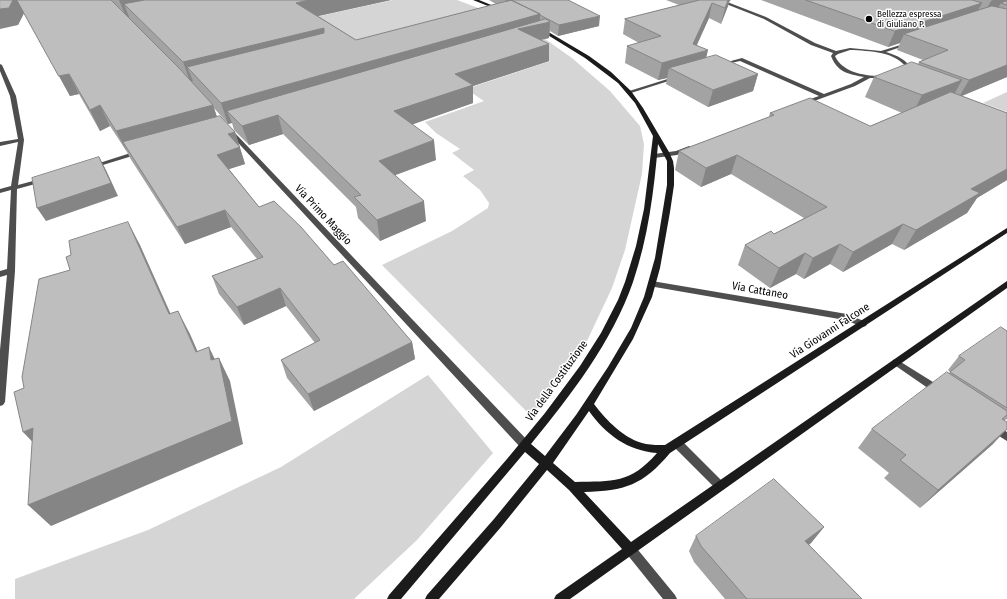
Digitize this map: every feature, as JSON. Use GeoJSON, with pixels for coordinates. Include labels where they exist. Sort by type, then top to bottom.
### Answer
{"type":"FeatureCollection","features":[{"type":"Feature","properties":{"kind":"street"},"geometry":{"type":"LineString","coordinates":[[475,0],[503,11]]}},
{"type":"Feature","properties":{"kind":"street"},"geometry":{"type":"LineString","coordinates":[[718,0],[765,18],[813,44],[836,53]]}},
{"type":"Feature","properties":{"kind":"street"},"geometry":{"type":"LineString","coordinates":[[431,599],[511,509],[576,424],[628,343],[646,305],[657,268],[668,207],[670,168],[667,155],[649,120],[629,92],[606,71],[581,52],[533,24]]}},
{"type":"Feature","properties":{"kind":"street"},"geometry":{"type":"LineString","coordinates":[[539,34],[546,32]]}},
{"type":"Feature","properties":{"kind":"street"},"geometry":{"type":"LineString","coordinates":[[882,52],[915,41]]}},
{"type":"Feature","properties":{"kind":"street"},"geometry":{"type":"LineString","coordinates":[[860,49],[882,52],[898,58],[909,65],[910,70],[908,74],[891,78],[868,77],[856,74],[837,65],[833,61],[832,56],[846,50],[860,49]]}},
{"type":"Feature","properties":{"kind":"street"},"geometry":{"type":"LineString","coordinates":[[718,66],[740,59],[824,96]]}},
{"type":"Feature","properties":{"kind":"street"},"geometry":{"type":"LineString","coordinates":[[0,65],[13,96],[21,140],[14,188],[11,271],[0,402]]}},
{"type":"Feature","properties":{"kind":"street"},"geometry":{"type":"LineString","coordinates":[[629,92],[681,77]]}},
{"type":"Feature","properties":{"kind":"street"},"geometry":{"type":"LineString","coordinates":[[795,107],[853,85],[868,77]]}},
{"type":"Feature","properties":{"kind":"street"},"geometry":{"type":"LineString","coordinates":[[900,77],[906,80]]}},
{"type":"Feature","properties":{"kind":"street","name":"Via Primo Maggio"},"geometry":{"type":"LineString","coordinates":[[231,127],[525,445]]}},
{"type":"Feature","properties":{"kind":"street","name":"Via della Costituzione"},"geometry":{"type":"LineString","coordinates":[[394,599],[525,445],[574,382],[612,321],[629,282],[646,223],[656,136]]}},
{"type":"Feature","properties":{"kind":"street"},"geometry":{"type":"LineString","coordinates":[[0,144],[21,140]]}},
{"type":"Feature","properties":{"kind":"street"},"geometry":{"type":"LineString","coordinates":[[654,156],[667,155],[692,147]]}},
{"type":"Feature","properties":{"kind":"street"},"geometry":{"type":"LineString","coordinates":[[90,167],[143,152]]}},
{"type":"Feature","properties":{"kind":"street"},"geometry":{"type":"LineString","coordinates":[[0,191],[52,178]]}},
{"type":"Feature","properties":{"kind":"street","name":"Via Giovanni Falcone"},"geometry":{"type":"LineString","coordinates":[[573,487],[617,485],[634,480],[649,469],[666,450],[1007,230]]}},
{"type":"Feature","properties":{"kind":"street"},"geometry":{"type":"LineString","coordinates":[[0,274],[11,271]]}},
{"type":"Feature","properties":{"kind":"street","name":"Via Cattaneo"},"geometry":{"type":"LineString","coordinates":[[652,284],[847,317],[863,324]]}},
{"type":"Feature","properties":{"kind":"street"},"geometry":{"type":"LineString","coordinates":[[560,599],[1007,284]]}},
{"type":"Feature","properties":{"kind":"street"},"geometry":{"type":"LineString","coordinates":[[896,362],[948,397]]}},
{"type":"Feature","properties":{"kind":"street"},"geometry":{"type":"LineString","coordinates":[[589,404],[598,418],[625,439],[643,448],[666,450]]}},
{"type":"Feature","properties":{"kind":"street"},"geometry":{"type":"LineString","coordinates":[[988,423],[1007,437]]}},
{"type":"Feature","properties":{"kind":"street"},"geometry":{"type":"LineString","coordinates":[[677,443],[720,486]]}},
{"type":"Feature","properties":{"kind":"street"},"geometry":{"type":"LineString","coordinates":[[525,445],[573,487],[630,549],[671,599]]}},
{"type":"Feature","properties":{"kind":"shaded area"},"geometry":{"type":"Polygon","coordinates":[[[393,0],[457,0],[489,12],[333,52],[283,24],[393,0]]]}},
{"type":"Feature","properties":{"kind":"shaded area"},"geometry":{"type":"Polygon","coordinates":[[[545,39],[572,58],[610,91],[640,126],[644,144],[642,174],[625,250],[612,288],[586,343],[531,416],[382,265],[452,231],[488,208],[489,203],[480,190],[463,176],[474,170],[452,153],[460,149],[436,133],[425,122],[484,101],[466,89],[550,61],[521,45],[545,39]]]}},
{"type":"Feature","properties":{"kind":"shaded area"},"geometry":{"type":"Polygon","coordinates":[[[1007,92],[1007,112],[983,103],[1007,92]]]}},
{"type":"Feature","properties":{"kind":"shaded area"},"geometry":{"type":"Polygon","coordinates":[[[428,375],[493,453],[417,540],[354,599],[15,599],[15,579],[148,530],[281,467],[428,375]]]}},
{"type":"Feature","properties":{"kind":"building"},"geometry":{"type":"Polygon","coordinates":[[[0,0],[13,0],[9,8],[0,9],[0,0]]]}},
{"type":"Feature","properties":{"kind":"building"},"geometry":{"type":"Polygon","coordinates":[[[17,0],[111,0],[178,67],[213,105],[116,131],[100,105],[90,110],[69,74],[59,76],[17,0]]]}},
{"type":"Feature","properties":{"kind":"building"},"geometry":{"type":"Polygon","coordinates":[[[145,0],[309,0],[296,3],[356,40],[511,0],[540,14],[221,103],[187,67],[324,33],[324,28],[183,62],[124,4],[145,0]]]}},
{"type":"Feature","properties":{"kind":"building"},"geometry":{"type":"Polygon","coordinates":[[[511,0],[568,0],[600,16],[559,25],[511,0]]]}},
{"type":"Feature","properties":{"kind":"building"},"geometry":{"type":"Polygon","coordinates":[[[700,0],[728,0],[725,8],[712,3],[693,44],[708,50],[662,63],[627,46],[661,36],[625,19],[700,0]]]}},
{"type":"Feature","properties":{"kind":"building"},"geometry":{"type":"Polygon","coordinates":[[[806,0],[972,0],[982,3],[895,31],[806,0]]]}},
{"type":"Feature","properties":{"kind":"building"},"geometry":{"type":"Polygon","coordinates":[[[1007,1],[1007,5],[1001,3],[1007,1]]]}},
{"type":"Feature","properties":{"kind":"building"},"geometry":{"type":"Polygon","coordinates":[[[992,6],[1007,9],[1007,65],[969,80],[919,62],[948,50],[904,34],[992,6]]]}},
{"type":"Feature","properties":{"kind":"building"},"geometry":{"type":"Polygon","coordinates":[[[546,19],[550,22],[518,29],[549,44],[455,74],[473,85],[394,111],[434,140],[379,161],[424,201],[377,220],[354,197],[361,195],[278,115],[242,126],[227,111],[546,19]]]}},
{"type":"Feature","properties":{"kind":"building"},"geometry":{"type":"Polygon","coordinates":[[[716,55],[758,74],[713,90],[669,68],[716,55]]]}},
{"type":"Feature","properties":{"kind":"building"},"geometry":{"type":"Polygon","coordinates":[[[912,62],[962,80],[922,95],[874,77],[912,62]]]}},
{"type":"Feature","properties":{"kind":"building"},"geometry":{"type":"Polygon","coordinates":[[[951,92],[1007,113],[1007,169],[971,189],[980,193],[916,230],[903,224],[853,252],[840,244],[813,258],[805,253],[779,268],[745,245],[771,231],[774,234],[827,207],[737,155],[706,168],[679,151],[774,115],[770,113],[810,98],[870,126],[951,92]]]}},
{"type":"Feature","properties":{"kind":"building"},"geometry":{"type":"Polygon","coordinates":[[[220,116],[235,132],[228,134],[240,147],[217,155],[259,207],[274,201],[301,227],[334,265],[343,261],[412,342],[308,394],[281,360],[320,340],[280,288],[237,307],[212,276],[263,257],[225,210],[177,227],[123,142],[220,116]]]}},
{"type":"Feature","properties":{"kind":"building"},"geometry":{"type":"Polygon","coordinates":[[[99,157],[111,183],[37,208],[32,178],[99,157]]]}},
{"type":"Feature","properties":{"kind":"building"},"geometry":{"type":"Polygon","coordinates":[[[128,222],[169,314],[178,311],[196,352],[209,347],[211,360],[219,358],[232,421],[28,505],[33,428],[23,432],[14,392],[24,388],[22,377],[39,279],[70,270],[66,257],[71,255],[69,241],[128,222]]]}},
{"type":"Feature","properties":{"kind":"building"},"geometry":{"type":"Polygon","coordinates":[[[1001,327],[1007,331],[1007,408],[950,372],[965,360],[959,356],[1001,327]]]}},
{"type":"Feature","properties":{"kind":"building"},"geometry":{"type":"Polygon","coordinates":[[[947,372],[1007,411],[1007,415],[1002,419],[1007,422],[1007,429],[938,490],[900,460],[906,455],[872,429],[947,372]]]}},
{"type":"Feature","properties":{"kind":"building"},"geometry":{"type":"Polygon","coordinates":[[[774,479],[824,527],[805,541],[862,599],[747,599],[701,546],[696,536],[774,479]]]}},
{"type":"Feature","properties":{"kind":"place","name":"Bellezza espressa di Giuliano P."},"geometry":{"type":"Point","coordinates":[869,19]}}]}
